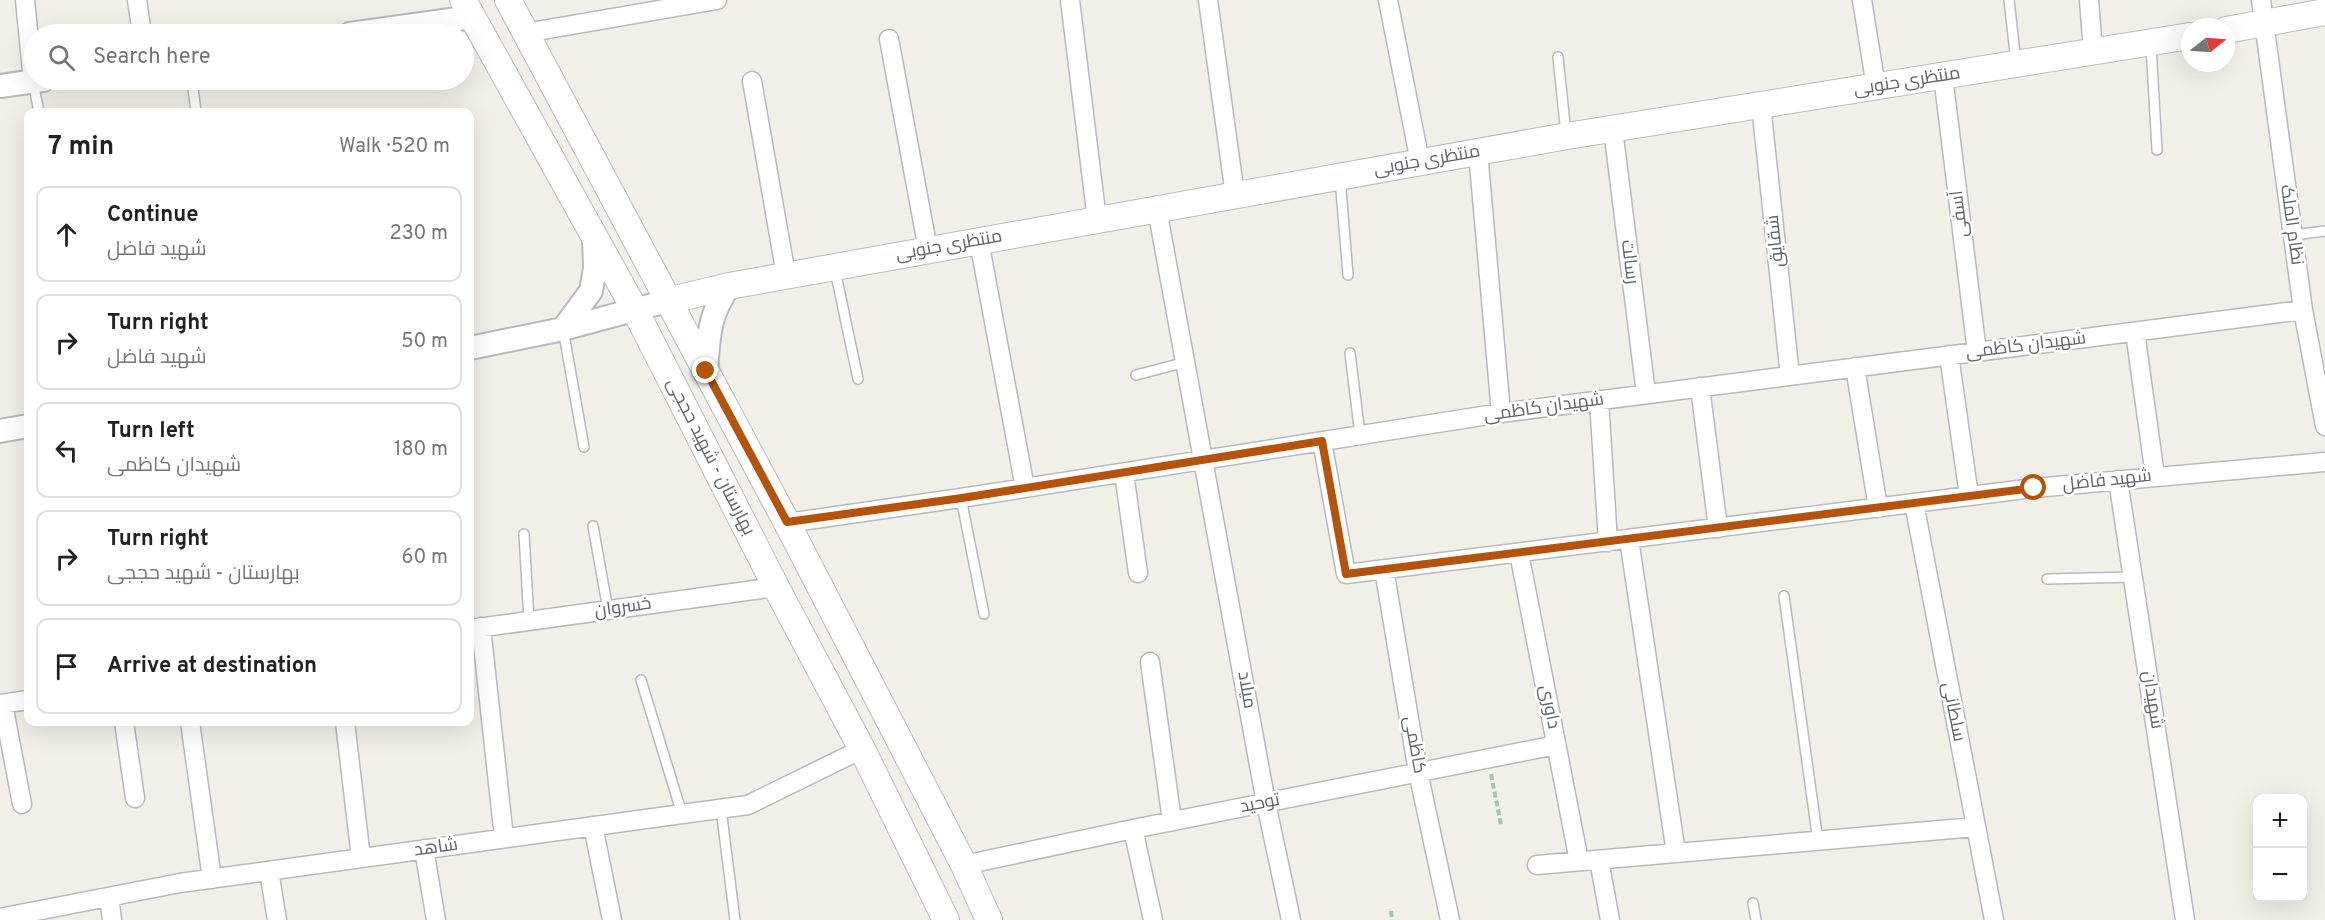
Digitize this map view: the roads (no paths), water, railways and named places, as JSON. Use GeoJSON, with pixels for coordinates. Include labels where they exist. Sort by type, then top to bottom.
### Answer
{"type":"FeatureCollection","features":[{"type":"Feature","properties":{"kind":"main road","name":"بهارستان - شهید حججی"},"geometry":{"type":"LineString","coordinates":[[508,0],[787,522],[964,865],[989,920]]}},
{"type":"Feature","properties":{"kind":"main road","name":"بهارستان - شهید حججی"},"geometry":{"type":"LineString","coordinates":[[468,8],[634,308],[776,587],[862,749],[946,920]]}},
{"type":"Feature","properties":{"kind":"main road"},"geometry":{"type":"LineString","coordinates":[[2235,26],[2263,12],[2325,12]]}},
{"type":"Feature","properties":{"kind":"main road","name":"منتظری جنوبی"},"geometry":{"type":"LineString","coordinates":[[667,301],[786,275],[1567,136],[2181,37]]}},
{"type":"Feature","properties":{"kind":"street"},"geometry":{"type":"LineString","coordinates":[[25,0],[29,24]]}},
{"type":"Feature","properties":{"kind":"street"},"geometry":{"type":"LineString","coordinates":[[137,0],[141,24]]}},
{"type":"Feature","properties":{"kind":"street"},"geometry":{"type":"LineString","coordinates":[[525,33],[687,2],[717,0]]}},
{"type":"Feature","properties":{"kind":"street"},"geometry":{"type":"LineString","coordinates":[[1070,0],[1097,220]]}},
{"type":"Feature","properties":{"kind":"street"},"geometry":{"type":"LineString","coordinates":[[1208,0],[1235,195]]}},
{"type":"Feature","properties":{"kind":"street"},"geometry":{"type":"LineString","coordinates":[[1388,0],[1420,162]]}},
{"type":"Feature","properties":{"kind":"street"},"geometry":{"type":"LineString","coordinates":[[1862,0],[1876,87]]}},
{"type":"Feature","properties":{"kind":"street"},"geometry":{"type":"LineString","coordinates":[[2089,0],[2093,51]]}},
{"type":"Feature","properties":{"kind":"street"},"geometry":{"type":"LineString","coordinates":[[395,24],[468,8]]}},
{"type":"Feature","properties":{"kind":"street","name":"نظام الملک"},"geometry":{"type":"LineString","coordinates":[[2263,12],[2303,310],[2321,382],[2325,426]]}},
{"type":"Feature","properties":{"kind":"street"},"geometry":{"type":"LineString","coordinates":[[889,39],[928,250]]}},
{"type":"Feature","properties":{"kind":"street","name":"آسفی"},"geometry":{"type":"LineString","coordinates":[[1943,76],[1977,352]]}},
{"type":"Feature","properties":{"kind":"street"},"geometry":{"type":"LineString","coordinates":[[752,81],[786,275]]}},
{"type":"Feature","properties":{"kind":"street"},"geometry":{"type":"LineString","coordinates":[[0,86],[24,82]]}},
{"type":"Feature","properties":{"kind":"street","name":"شقایق"},"geometry":{"type":"LineString","coordinates":[[1761,105],[1790,376]]}},
{"type":"Feature","properties":{"kind":"street","name":"رسالت"},"geometry":{"type":"LineString","coordinates":[[1613,129],[1646,394]]}},
{"type":"Feature","properties":{"kind":"street"},"geometry":{"type":"LineString","coordinates":[[1478,152],[1501,413]]}},
{"type":"Feature","properties":{"kind":"street","name":"میلاد"},"geometry":{"type":"LineString","coordinates":[[1157,209],[1266,802],[1291,920]]}},
{"type":"Feature","properties":{"kind":"street"},"geometry":{"type":"LineString","coordinates":[[563,329],[591,291],[595,268],[594,237]]}},
{"type":"Feature","properties":{"kind":"street"},"geometry":{"type":"LineString","coordinates":[[979,241],[1025,488]]}},
{"type":"Feature","properties":{"kind":"street"},"geometry":{"type":"LineString","coordinates":[[706,371],[710,326],[717,304],[729,286]]}},
{"type":"Feature","properties":{"kind":"street"},"geometry":{"type":"LineString","coordinates":[[474,347],[563,329],[634,308],[667,301]]}},
{"type":"Feature","properties":{"kind":"street","name":"شهیدان کاظمی"},"geometry":{"type":"LineString","coordinates":[[787,522],[962,498],[1501,413],[2303,310]]}},
{"type":"Feature","properties":{"kind":"street"},"geometry":{"type":"LineString","coordinates":[[2135,332],[2155,476]]}},
{"type":"Feature","properties":{"kind":"street"},"geometry":{"type":"LineString","coordinates":[[1949,355],[1969,496]]}},
{"type":"Feature","properties":{"kind":"street"},"geometry":{"type":"LineString","coordinates":[[1855,368],[1878,508]]}},
{"type":"Feature","properties":{"kind":"street"},"geometry":{"type":"LineString","coordinates":[[1700,387],[1718,528]]}},
{"type":"Feature","properties":{"kind":"street"},"geometry":{"type":"LineString","coordinates":[[1599,400],[1608,542]]}},
{"type":"Feature","properties":{"kind":"street"},"geometry":{"type":"LineString","coordinates":[[0,431],[24,427]]}},
{"type":"Feature","properties":{"kind":"street","name":"شهید فاضل"},"geometry":{"type":"LineString","coordinates":[[1322,441],[1346,574],[1969,496],[2155,476],[2325,462]]}},
{"type":"Feature","properties":{"kind":"street"},"geometry":{"type":"LineString","coordinates":[[1124,473],[1138,573]]}},
{"type":"Feature","properties":{"kind":"street","name":"شهیدان"},"geometry":{"type":"LineString","coordinates":[[2118,480],[2185,920]]}},
{"type":"Feature","properties":{"kind":"street","name":"سلطانی"},"geometry":{"type":"LineString","coordinates":[[1914,503],[1994,920]]}},
{"type":"Feature","properties":{"kind":"street"},"geometry":{"type":"LineString","coordinates":[[1629,539],[1676,853]]}},
{"type":"Feature","properties":{"kind":"street","name":"داوری"},"geometry":{"type":"LineString","coordinates":[[1519,553],[1580,861]]}},
{"type":"Feature","properties":{"kind":"street","name":"کاظمی"},"geometry":{"type":"LineString","coordinates":[[1383,569],[1418,772],[1450,920]]}},
{"type":"Feature","properties":{"kind":"street","name":"خسروان"},"geometry":{"type":"LineString","coordinates":[[475,628],[776,587]]}},
{"type":"Feature","properties":{"kind":"street"},"geometry":{"type":"LineString","coordinates":[[475,628],[504,838]]}},
{"type":"Feature","properties":{"kind":"street"},"geometry":{"type":"LineString","coordinates":[[1150,663],[1172,821]]}},
{"type":"Feature","properties":{"kind":"street"},"geometry":{"type":"LineString","coordinates":[[22,804],[2,704],[24,701]]}},
{"type":"Feature","properties":{"kind":"street"},"geometry":{"type":"LineString","coordinates":[[125,726],[135,798]]}},
{"type":"Feature","properties":{"kind":"street"},"geometry":{"type":"LineString","coordinates":[[191,726],[212,879]]}},
{"type":"Feature","properties":{"kind":"street"},"geometry":{"type":"LineString","coordinates":[[345,726],[361,858]]}},
{"type":"Feature","properties":{"kind":"street","name":"توحید"},"geometry":{"type":"LineString","coordinates":[[964,865],[1133,828],[1556,745]]}},
{"type":"Feature","properties":{"kind":"street","name":"شاهد"},"geometry":{"type":"LineString","coordinates":[[0,918],[212,879],[748,805],[862,749]]}},
{"type":"Feature","properties":{"kind":"street"},"geometry":{"type":"LineString","coordinates":[[593,826],[612,920]]}},
{"type":"Feature","properties":{"kind":"street"},"geometry":{"type":"LineString","coordinates":[[1537,865],[1975,827]]}},
{"type":"Feature","properties":{"kind":"street"},"geometry":{"type":"LineString","coordinates":[[1133,828],[1153,920]]}},
{"type":"Feature","properties":{"kind":"street"},"geometry":{"type":"LineString","coordinates":[[424,849],[436,920]]}},
{"type":"Feature","properties":{"kind":"street"},"geometry":{"type":"LineString","coordinates":[[1599,860],[1610,920]]}},
{"type":"Feature","properties":{"kind":"street"},"geometry":{"type":"LineString","coordinates":[[269,871],[277,920]]}},
{"type":"Feature","properties":{"kind":"street"},"geometry":{"type":"LineString","coordinates":[[109,897],[112,920]]}},
{"type":"Feature","properties":{"kind":"lane"},"geometry":{"type":"LineString","coordinates":[[2009,0],[2017,64]]}},
{"type":"Feature","properties":{"kind":"lane"},"geometry":{"type":"LineString","coordinates":[[2151,42],[2157,150]]}},
{"type":"Feature","properties":{"kind":"lane"},"geometry":{"type":"LineString","coordinates":[[1558,57],[1567,136]]}},
{"type":"Feature","properties":{"kind":"lane"},"geometry":{"type":"LineString","coordinates":[[38,90],[39,108]]}},
{"type":"Feature","properties":{"kind":"lane"},"geometry":{"type":"LineString","coordinates":[[193,90],[196,108]]}},
{"type":"Feature","properties":{"kind":"lane"},"geometry":{"type":"LineString","coordinates":[[1340,177],[1348,275]]}},
{"type":"Feature","properties":{"kind":"lane"},"geometry":{"type":"LineString","coordinates":[[2293,235],[2325,231]]}},
{"type":"Feature","properties":{"kind":"lane"},"geometry":{"type":"LineString","coordinates":[[834,267],[858,379]]}},
{"type":"Feature","properties":{"kind":"lane"},"geometry":{"type":"LineString","coordinates":[[563,329],[584,447]]}},
{"type":"Feature","properties":{"kind":"lane"},"geometry":{"type":"LineString","coordinates":[[1350,353],[1360,435]]}},
{"type":"Feature","properties":{"kind":"lane"},"geometry":{"type":"LineString","coordinates":[[1136,375],[1186,362]]}},
{"type":"Feature","properties":{"kind":"lane"},"geometry":{"type":"LineString","coordinates":[[962,498],[984,614]]}},
{"type":"Feature","properties":{"kind":"lane"},"geometry":{"type":"LineString","coordinates":[[593,526],[608,610]]}},
{"type":"Feature","properties":{"kind":"lane"},"geometry":{"type":"LineString","coordinates":[[524,534],[529,621]]}},
{"type":"Feature","properties":{"kind":"lane"},"geometry":{"type":"LineString","coordinates":[[2047,579],[2133,577]]}},
{"type":"Feature","properties":{"kind":"lane"},"geometry":{"type":"LineString","coordinates":[[1784,596],[1818,841]]}},
{"type":"Feature","properties":{"kind":"lane"},"geometry":{"type":"LineString","coordinates":[[641,680],[682,814]]}},
{"type":"Feature","properties":{"kind":"lane"},"geometry":{"type":"LineString","coordinates":[[721,809],[735,920]]}},
{"type":"Feature","properties":{"kind":"lane"},"geometry":{"type":"LineString","coordinates":[[1754,903],[1756,920]]}}]}
